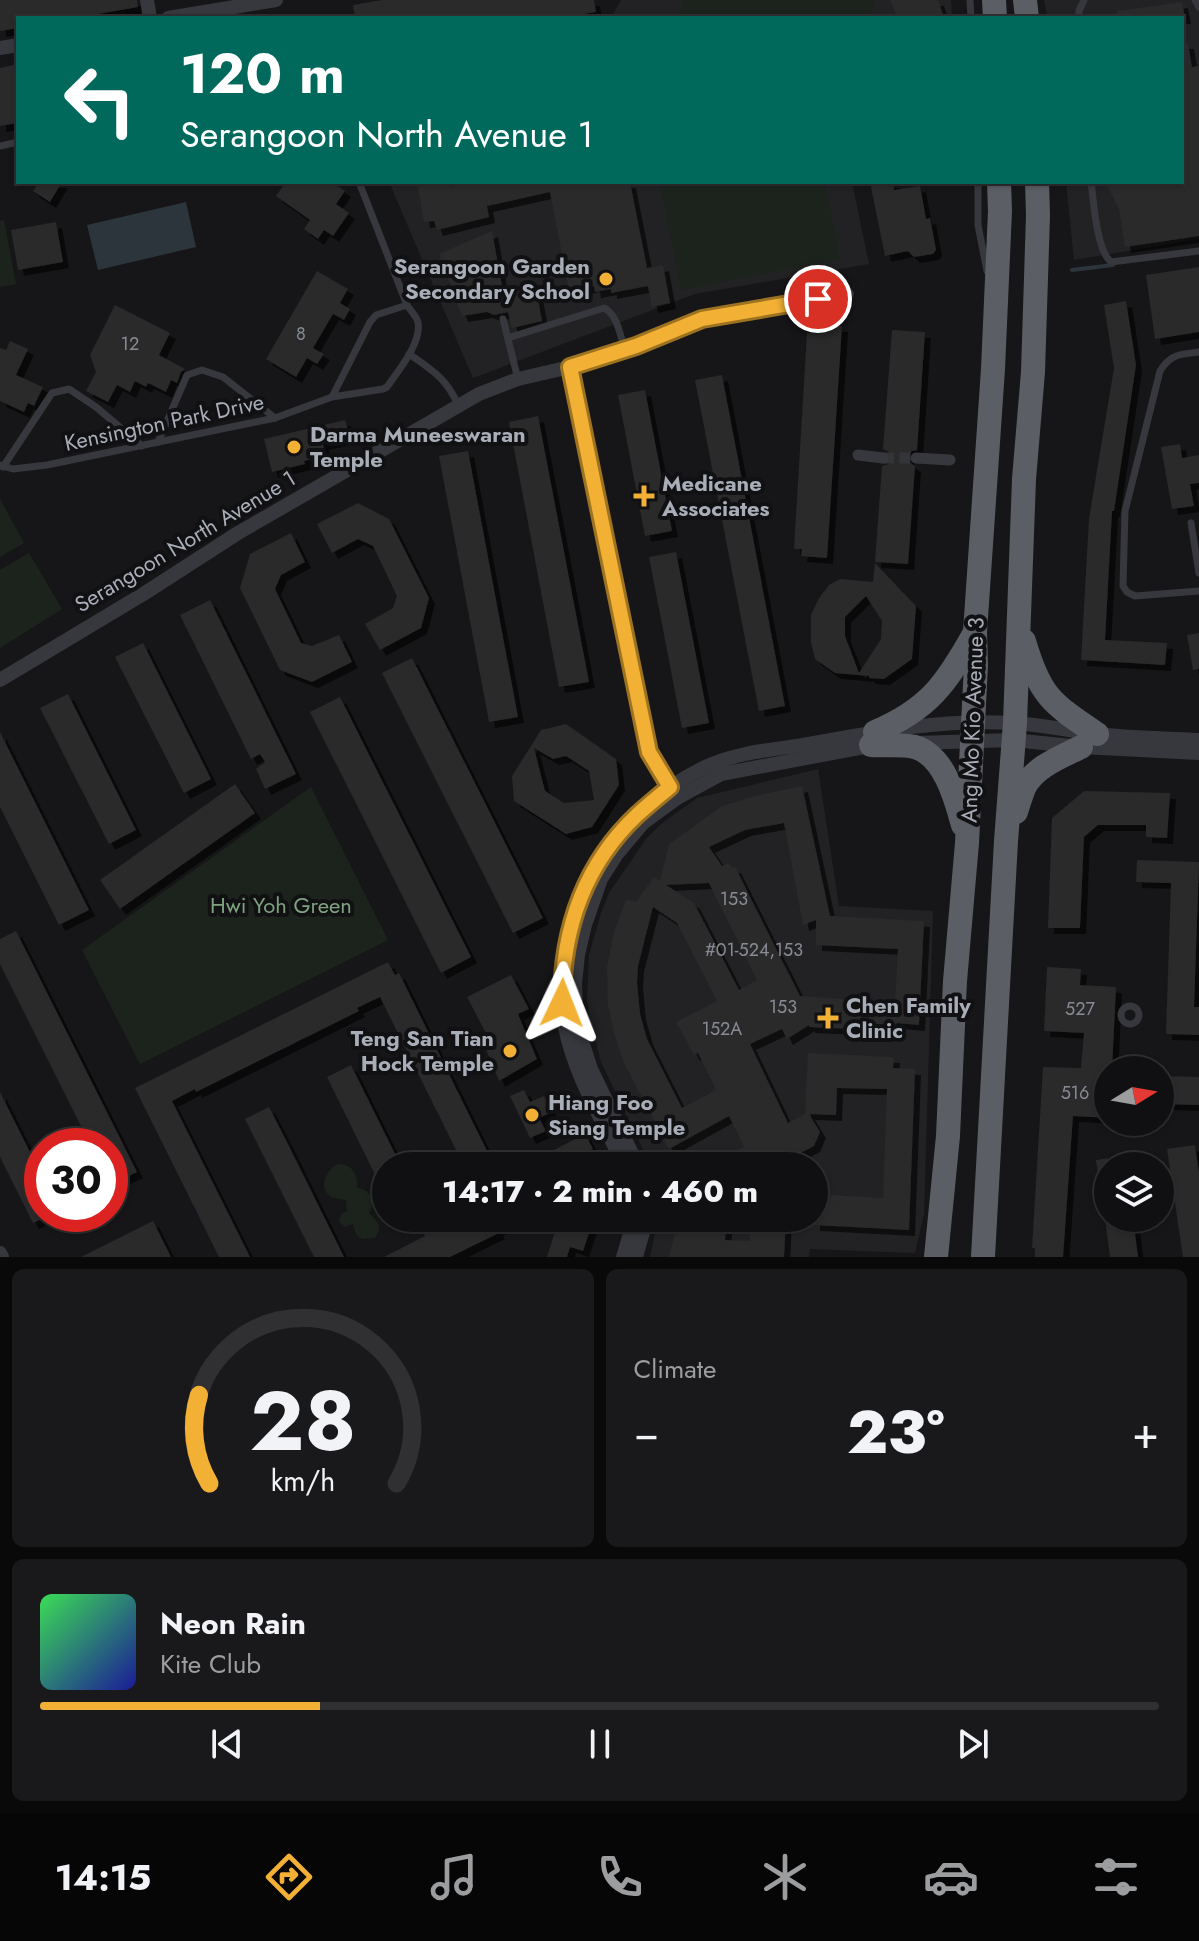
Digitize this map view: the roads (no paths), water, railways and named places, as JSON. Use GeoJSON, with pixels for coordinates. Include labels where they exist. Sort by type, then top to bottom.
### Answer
{"type":"FeatureCollection","features":[{"type":"Feature","properties":{"kind":"highway","name":"Ang Mo Kio Avenue 3"},"geometry":{"type":"LineString","coordinates":[[936,1257],[948,1136],[955,981],[967,843],[999,184]]}},
{"type":"Feature","properties":{"kind":"highway","name":"Ang Mo Kio Avenue 3"},"geometry":{"type":"LineString","coordinates":[[983,1257],[1033,358],[1037,184]]}},
{"type":"Feature","properties":{"kind":"highway"},"geometry":{"type":"LineString","coordinates":[[989,433],[999,442],[1021,443],[1028,439]]}},
{"type":"Feature","properties":{"kind":"highway"},"geometry":{"type":"LineString","coordinates":[[1006,841],[1025,786],[1036,773],[1089,741],[1045,693],[1032,669],[1019,624]]}},
{"type":"Feature","properties":{"kind":"highway"},"geometry":{"type":"LineString","coordinates":[[873,739],[927,701],[942,685],[975,632]]}},
{"type":"Feature","properties":{"kind":"highway"},"geometry":{"type":"LineString","coordinates":[[873,739],[917,748],[933,759],[949,783],[967,843]]}},
{"type":"Feature","properties":{"kind":"street"},"geometry":{"type":"LineString","coordinates":[[180,16],[276,0]]}},
{"type":"Feature","properties":{"kind":"street","name":"Serangoon North Avenue 1"},"geometry":{"type":"LineString","coordinates":[[0,680],[238,533],[479,394],[518,379],[625,350],[702,319],[847,294]]}},
{"type":"Feature","properties":{"kind":"street"},"geometry":{"type":"LineString","coordinates":[[570,367],[649,752],[674,792]]}},
{"type":"Feature","properties":{"kind":"street"},"geometry":{"type":"LineString","coordinates":[[858,455],[883,458]]}},
{"type":"Feature","properties":{"kind":"street"},"geometry":{"type":"LineString","coordinates":[[916,458],[950,460]]}},
{"type":"Feature","properties":{"kind":"street"},"geometry":{"type":"LineString","coordinates":[[618,1152],[589,1082],[583,1049],[562,1003],[565,954],[575,910],[588,880],[607,850],[635,816],[674,792],[721,774],[873,739],[973,731],[1014,732],[1089,741],[1199,740]]}},
{"type":"Feature","properties":{"kind":"street"},"geometry":{"type":"LineString","coordinates":[[1014,732],[1199,753]]}},
{"type":"Feature","properties":{"kind":"street"},"geometry":{"type":"LineString","coordinates":[[589,1082],[630,1152]]}},
{"type":"Feature","properties":{"kind":"street"},"geometry":{"type":"LineString","coordinates":[[623,1257],[631,1232]]}},
{"type":"Feature","properties":{"kind":"street"},"geometry":{"type":"LineString","coordinates":[[636,1257],[643,1232]]}},
{"type":"Feature","properties":{"kind":"lane"},"geometry":{"type":"LineString","coordinates":[[1195,0],[1199,7]]}},
{"type":"Feature","properties":{"kind":"lane","name":"Kensington Park Drive"},"geometry":{"type":"LineString","coordinates":[[2,466],[13,469],[47,465],[142,446],[275,418],[332,397],[385,388],[409,354],[417,337],[418,321],[407,305],[360,184]]}},
{"type":"Feature","properties":{"kind":"lane"},"geometry":{"type":"LineString","coordinates":[[978,184],[978,225],[995,313]]}},
{"type":"Feature","properties":{"kind":"lane"},"geometry":{"type":"LineString","coordinates":[[1091,184],[1101,243],[1111,262],[1199,251]]}},
{"type":"Feature","properties":{"kind":"lane"},"geometry":{"type":"LineString","coordinates":[[332,397],[370,322],[376,315],[407,305]]}},
{"type":"Feature","properties":{"kind":"lane"},"geometry":{"type":"LineString","coordinates":[[508,338],[604,308],[614,318],[625,350]]}},
{"type":"Feature","properties":{"kind":"lane"},"geometry":{"type":"LineString","coordinates":[[503,319],[518,379]]}},
{"type":"Feature","properties":{"kind":"lane"},"geometry":{"type":"LineString","coordinates":[[1199,352],[1172,356],[1160,371],[1125,511],[1123,586],[1135,596],[1199,591]]}},
{"type":"Feature","properties":{"kind":"lane"},"geometry":{"type":"LineString","coordinates":[[409,354],[438,373],[452,390],[458,405]]}},
{"type":"Feature","properties":{"kind":"lane"},"geometry":{"type":"LineString","coordinates":[[158,442],[187,375],[202,370],[223,377],[275,418]]}},
{"type":"Feature","properties":{"kind":"lane"},"geometry":{"type":"LineString","coordinates":[[2,466],[52,393],[69,389],[96,407],[142,446]]}},
{"type":"Feature","properties":{"kind":"lane"},"geometry":{"type":"LineString","coordinates":[[1191,523],[1199,573]]}},
{"type":"Feature","properties":{"kind":"waterway"},"geometry":{"type":"LineString","coordinates":[[1072,270],[1113,265]]}},
{"type":"Feature","properties":{"kind":"tunnel"},"geometry":{"type":"LineString","coordinates":[[883,458],[916,458]]}},
{"type":"Feature","properties":{"kind":"place","name":"Serangoon Garden Secondary School"},"geometry":{"type":"Point","coordinates":[606,279]}},
{"type":"Feature","properties":{"kind":"place","name":"Darma Muneeswaran Temple"},"geometry":{"type":"Point","coordinates":[294,447]}},
{"type":"Feature","properties":{"kind":"place","name":"Medicane Associates"},"geometry":{"type":"Point","coordinates":[644,496]}},
{"type":"Feature","properties":{"kind":"place","name":"Chen Family Clinic"},"geometry":{"type":"Point","coordinates":[828,1018]}},
{"type":"Feature","properties":{"kind":"place","name":"Teng San Tian Hock Temple"},"geometry":{"type":"Point","coordinates":[510,1051]}},
{"type":"Feature","properties":{"kind":"place","name":"Hiang Foo Siang Temple"},"geometry":{"type":"Point","coordinates":[532,1115]}},
{"type":"Feature","properties":{"kind":"park label","name":"Hwi Yoh Green"},"geometry":{"type":"Point","coordinates":[281,905]}}]}
